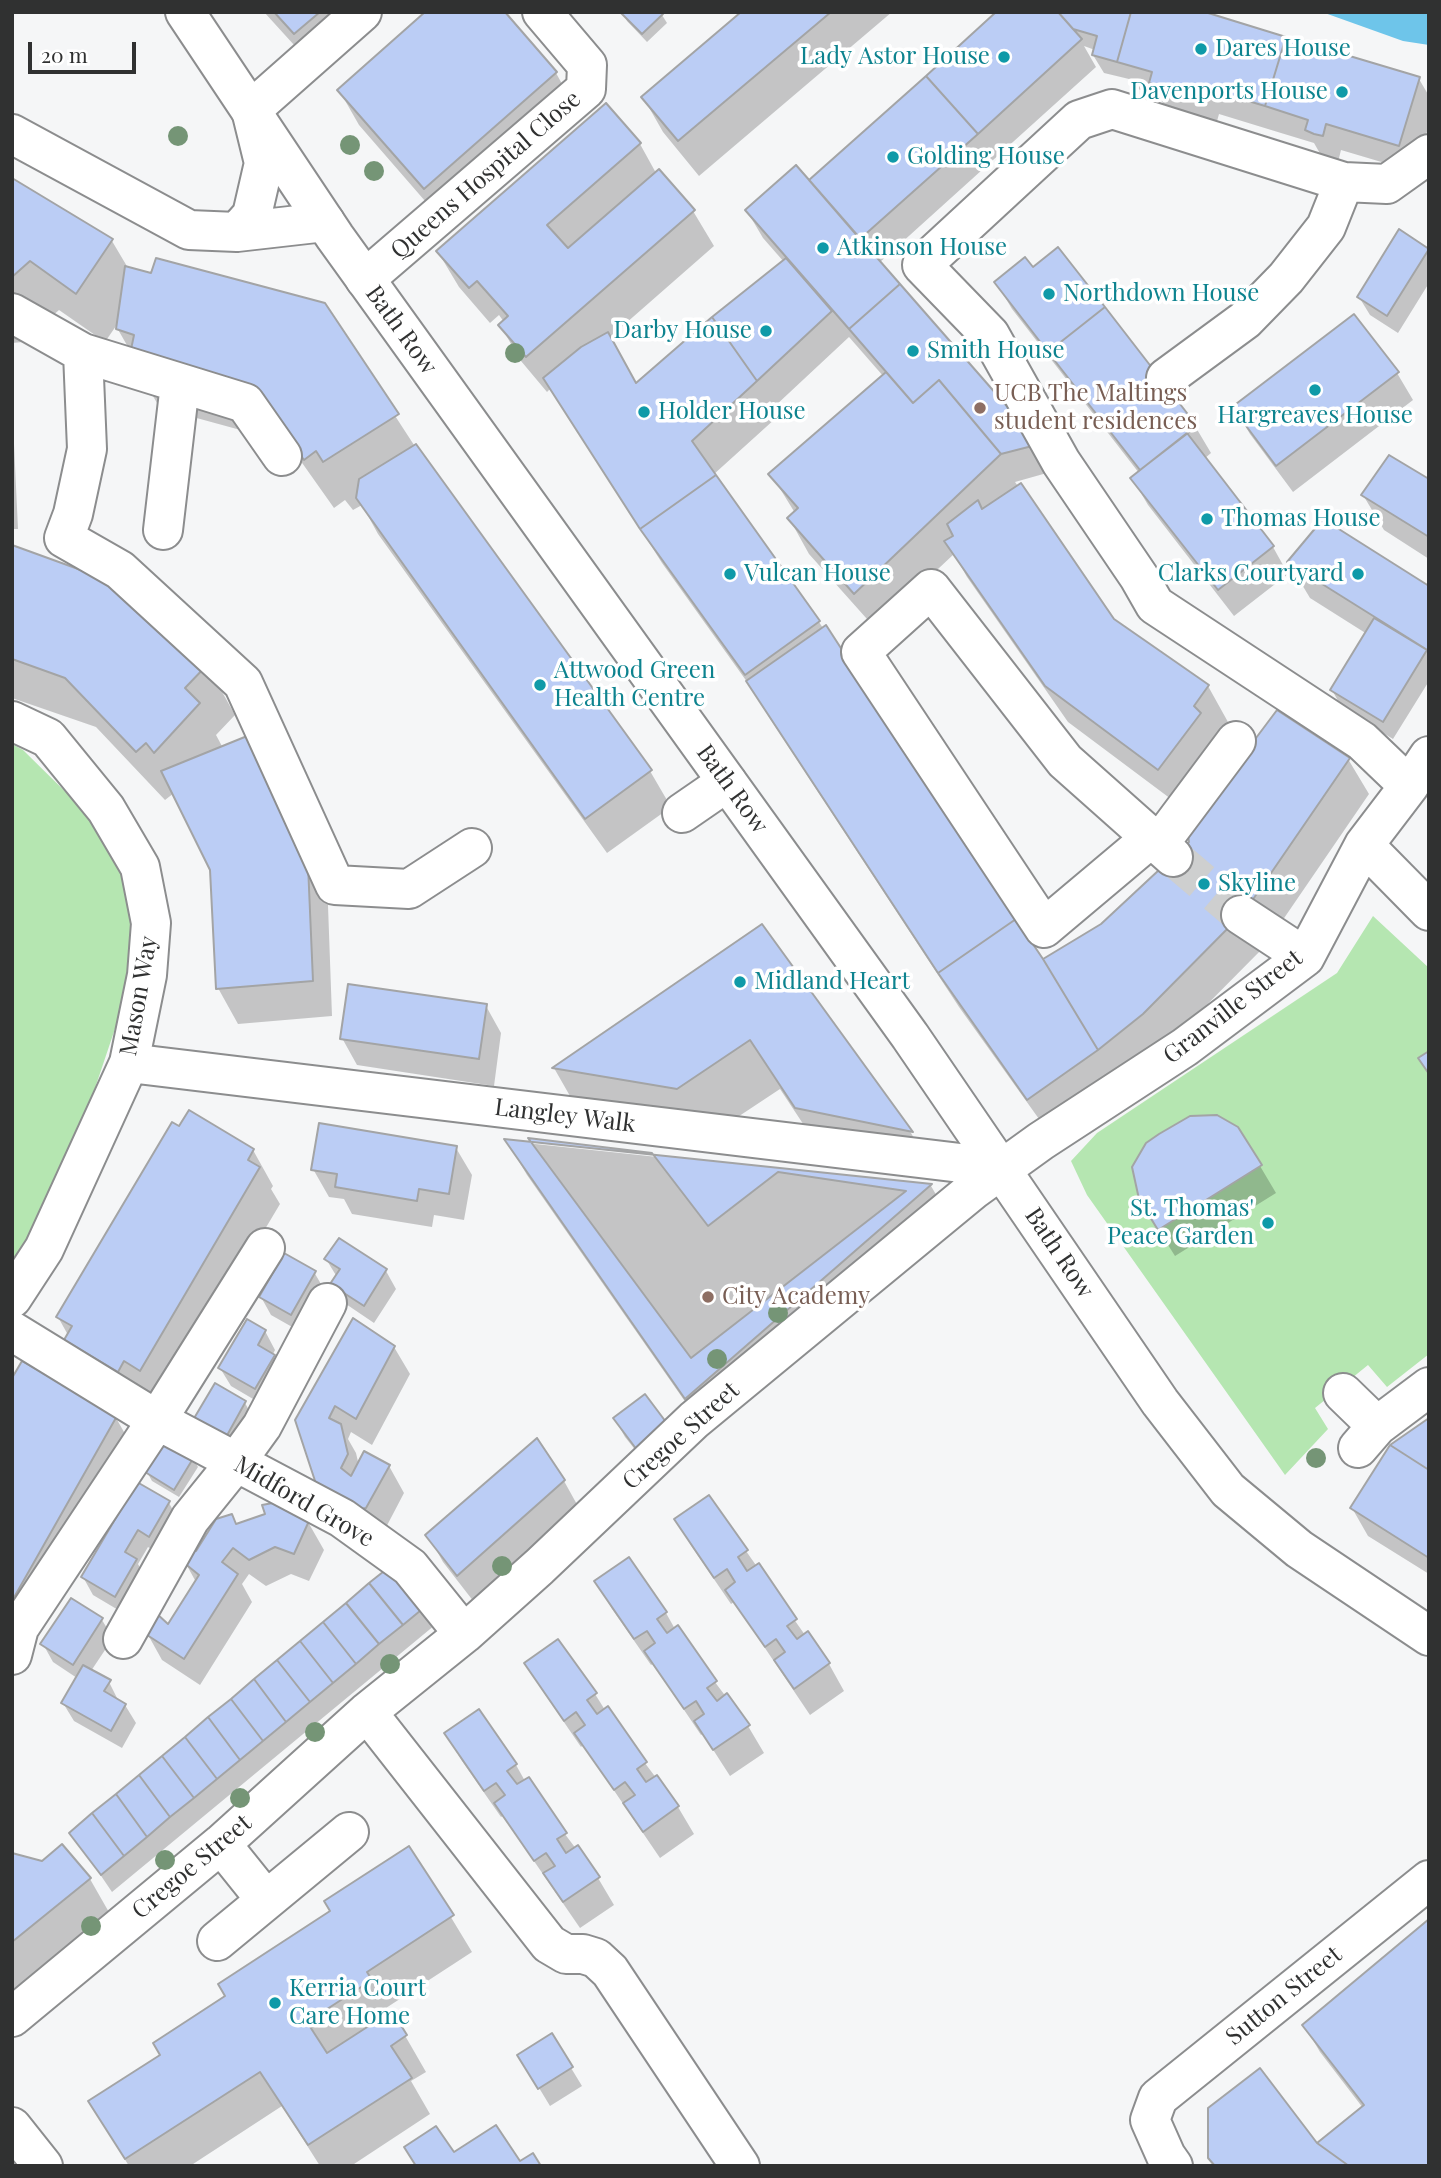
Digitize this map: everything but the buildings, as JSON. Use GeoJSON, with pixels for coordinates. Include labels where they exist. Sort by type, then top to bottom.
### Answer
{"type":"FeatureCollection","features":[{"type":"Feature","properties":{"kind":"street","name":"Bath Row"},"geometry":{"type":"LineString","coordinates":[[185,12],[325,222],[1002,1168],[1160,1402],[1228,1490],[1299,1549],[1429,1636]]}},
{"type":"Feature","properties":{"kind":"street"},"geometry":{"type":"LineString","coordinates":[[237,232],[252,215],[264,163],[251,110],[362,12]]}},
{"type":"Feature","properties":{"kind":"street","name":"Queens Hospital Close"},"geometry":{"type":"LineString","coordinates":[[365,279],[586,89],[587,65],[559,18]]}},
{"type":"Feature","properties":{"kind":"street"},"geometry":{"type":"LineString","coordinates":[[1419,771],[1362,741],[1155,605],[1139,577],[1061,463],[990,335],[922,265],[1079,120],[1112,109],[1344,182],[1387,184],[1429,154]]}},
{"type":"Feature","properties":{"kind":"street"},"geometry":{"type":"LineString","coordinates":[[13,135],[189,230],[237,232],[325,222]]}},
{"type":"Feature","properties":{"kind":"street"},"geometry":{"type":"LineString","coordinates":[[1166,378],[1245,320],[1286,278],[1326,227],[1344,182]]}},
{"type":"Feature","properties":{"kind":"street"},"geometry":{"type":"LineString","coordinates":[[12,313],[83,354],[245,403],[282,456]]}},
{"type":"Feature","properties":{"kind":"street"},"geometry":{"type":"LineString","coordinates":[[83,354],[87,449],[73,514],[64,538],[120,570],[243,683],[335,885],[409,889],[472,848]]}},
{"type":"Feature","properties":{"kind":"street"},"geometry":{"type":"LineString","coordinates":[[163,530],[180,384]]}},
{"type":"Feature","properties":{"kind":"street"},"geometry":{"type":"LineString","coordinates":[[1161,846],[1065,761],[931,589],[861,652],[1044,928],[1161,846],[1236,741]]}},
{"type":"Feature","properties":{"kind":"street","name":"Mason Way"},"geometry":{"type":"LineString","coordinates":[[12,721],[48,738],[106,809],[140,867],[151,923],[147,975],[129,1063],[44,1249],[12,1298]]}},
{"type":"Feature","properties":{"kind":"street","name":"Granville Street"},"geometry":{"type":"LineString","coordinates":[[1002,1168],[1185,1047],[1305,957],[1364,845],[1419,771]]}},
{"type":"Feature","properties":{"kind":"street"},"geometry":{"type":"LineString","coordinates":[[682,813],[727,782]]}},
{"type":"Feature","properties":{"kind":"street"},"geometry":{"type":"LineString","coordinates":[[1364,845],[1429,911]]}},
{"type":"Feature","properties":{"kind":"street"},"geometry":{"type":"LineString","coordinates":[[1241,915],[1305,957]]}},
{"type":"Feature","properties":{"kind":"street","name":"Langley Walk"},"geometry":{"type":"LineString","coordinates":[[129,1063],[1002,1168]]}},
{"type":"Feature","properties":{"kind":"street","name":"Cregoe Street"},"geometry":{"type":"LineString","coordinates":[[12,2017],[221,1844],[367,1712],[464,1633],[539,1567],[694,1420],[1002,1168]]}},
{"type":"Feature","properties":{"kind":"street"},"geometry":{"type":"LineString","coordinates":[[12,1655],[19,1628],[157,1419],[265,1248]]}},
{"type":"Feature","properties":{"kind":"street"},"geometry":{"type":"LineString","coordinates":[[123,1639],[190,1519],[262,1426],[327,1303]]}},
{"type":"Feature","properties":{"kind":"street","name":"Midford Grove"},"geometry":{"type":"LineString","coordinates":[[12,1331],[157,1419],[342,1518],[410,1567],[464,1633]]}},
{"type":"Feature","properties":{"kind":"street"},"geometry":{"type":"LineString","coordinates":[[1343,1393],[1367,1437],[1429,1387]]}},
{"type":"Feature","properties":{"kind":"street"},"geometry":{"type":"LineString","coordinates":[[367,1712],[549,1944],[566,1954],[583,1954],[596,1958],[610,1971],[740,2166]]}},
{"type":"Feature","properties":{"kind":"street"},"geometry":{"type":"LineString","coordinates":[[217,1941],[349,1832]]}},
{"type":"Feature","properties":{"kind":"street"},"geometry":{"type":"LineString","coordinates":[[221,1844],[266,1900]]}},
{"type":"Feature","properties":{"kind":"street","name":"Sutton Street"},"geometry":{"type":"LineString","coordinates":[[1173,2166],[1150,2120],[1158,2098],[1429,1880]]}},
{"type":"Feature","properties":{"kind":"street"},"geometry":{"type":"LineString","coordinates":[[12,2127],[43,2166]]}},
{"type":"Feature","properties":{"kind":"green space"},"geometry":{"type":"Polygon","coordinates":[[[12,744],[23,750],[93,819],[122,871],[135,932],[127,993],[90,1103],[24,1253],[12,1270],[12,744]]]}},
{"type":"Feature","properties":{"kind":"green space","name":"St. Thomas' Peace Garden"},"geometry":{"type":"Polygon","coordinates":[[[1373,916],[1429,968],[1429,1354],[1387,1387],[1368,1365],[1315,1408],[1328,1429],[1285,1475],[1087,1195],[1071,1161],[1097,1133],[1337,973],[1373,916]]]}},
{"type":"Feature","properties":{"kind":"water"},"geometry":{"type":"Polygon","coordinates":[[[1322,12],[1429,12],[1429,45],[1403,41],[1322,12]]]}},
{"type":"Feature","properties":{"kind":"tunnel"},"geometry":{"type":"LineString","coordinates":[[1173,857],[1241,915]]}},
{"type":"Feature","properties":{"kind":"place","name":"Dares House"},"geometry":{"type":"Point","coordinates":[1201,49]}},
{"type":"Feature","properties":{"kind":"place","name":"Lady Astor House"},"geometry":{"type":"Point","coordinates":[1004,57]}},
{"type":"Feature","properties":{"kind":"place","name":"Davenports House"},"geometry":{"type":"Point","coordinates":[1342,92]}},
{"type":"Feature","properties":{"kind":"place","name":"Golding House"},"geometry":{"type":"Point","coordinates":[893,157]}},
{"type":"Feature","properties":{"kind":"place","name":"Atkinson House"},"geometry":{"type":"Point","coordinates":[823,248]}},
{"type":"Feature","properties":{"kind":"place","name":"Northdown House"},"geometry":{"type":"Point","coordinates":[1049,294]}},
{"type":"Feature","properties":{"kind":"place","name":"Darby House"},"geometry":{"type":"Point","coordinates":[766,331]}},
{"type":"Feature","properties":{"kind":"place","name":"Smith House"},"geometry":{"type":"Point","coordinates":[913,351]}},
{"type":"Feature","properties":{"kind":"place","name":"Hargreaves House"},"geometry":{"type":"Point","coordinates":[1315,390]}},
{"type":"Feature","properties":{"kind":"place","name":"UCB The Maltings student residences"},"geometry":{"type":"Point","coordinates":[980,408]}},
{"type":"Feature","properties":{"kind":"place","name":"Holder House"},"geometry":{"type":"Point","coordinates":[644,412]}},
{"type":"Feature","properties":{"kind":"place","name":"Thomas House"},"geometry":{"type":"Point","coordinates":[1207,519]}},
{"type":"Feature","properties":{"kind":"place","name":"Vulcan House"},"geometry":{"type":"Point","coordinates":[730,574]}},
{"type":"Feature","properties":{"kind":"place","name":"Clarks Courtyard"},"geometry":{"type":"Point","coordinates":[1358,574]}},
{"type":"Feature","properties":{"kind":"place","name":"Attwood Green Health Centre"},"geometry":{"type":"Point","coordinates":[540,685]}},
{"type":"Feature","properties":{"kind":"place","name":"Skyline"},"geometry":{"type":"Point","coordinates":[1204,884]}},
{"type":"Feature","properties":{"kind":"place","name":"Midland Heart"},"geometry":{"type":"Point","coordinates":[740,982]}},
{"type":"Feature","properties":{"kind":"place","name":"St. Thomas' Peace Garden"},"geometry":{"type":"Point","coordinates":[1268,1223]}},
{"type":"Feature","properties":{"kind":"place","name":"City Academy"},"geometry":{"type":"Point","coordinates":[708,1297]}},
{"type":"Feature","properties":{"kind":"place","name":"Kerria Court Care Home"},"geometry":{"type":"Point","coordinates":[275,2003]}}]}
